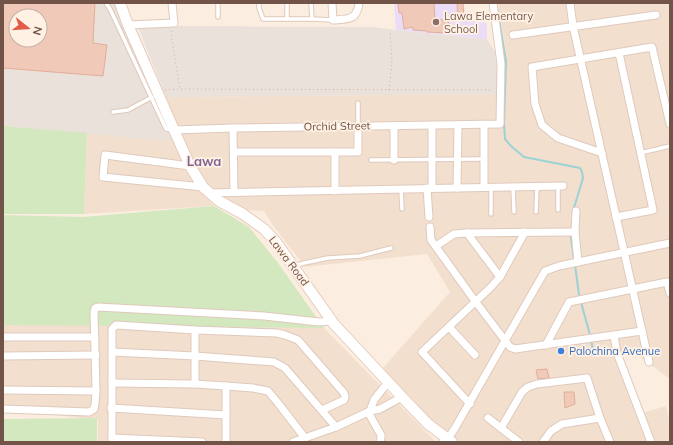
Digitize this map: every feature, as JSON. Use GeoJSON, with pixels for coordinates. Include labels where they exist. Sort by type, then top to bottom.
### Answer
{"type":"FeatureCollection","features":[{"type":"Feature","properties":{"kind":"main road","name":"Lawa Road"},"geometry":{"type":"LineString","coordinates":[[120,3],[154,94],[174,130],[190,166],[206,190],[219,201],[264,229],[276,242],[332,321],[428,424],[448,441]]}},
{"type":"Feature","properties":{"kind":"street"},"geometry":{"type":"LineString","coordinates":[[128,25],[174,22],[172,3]]}},
{"type":"Feature","properties":{"kind":"street"},"geometry":{"type":"LineString","coordinates":[[332,3],[332,20],[346,19],[354,16],[358,10],[359,3]]}},
{"type":"Feature","properties":{"kind":"street","name":"Orchid Street"},"geometry":{"type":"LineString","coordinates":[[174,130],[500,124],[501,64],[493,3]]}},
{"type":"Feature","properties":{"kind":"street"},"geometry":{"type":"LineString","coordinates":[[570,3],[573,26],[649,362]]}},
{"type":"Feature","properties":{"kind":"street"},"geometry":{"type":"LineString","coordinates":[[513,35],[656,15]]}},
{"type":"Feature","properties":{"kind":"street"},"geometry":{"type":"LineString","coordinates":[[602,153],[558,138],[542,124],[535,104],[532,67],[652,47],[670,124]]}},
{"type":"Feature","properties":{"kind":"street"},"geometry":{"type":"LineString","coordinates":[[616,217],[653,210],[619,53]]}},
{"type":"Feature","properties":{"kind":"street"},"geometry":{"type":"LineString","coordinates":[[484,124],[484,159],[487,187]]}},
{"type":"Feature","properties":{"kind":"street"},"geometry":{"type":"LineString","coordinates":[[429,216],[432,125]]}},
{"type":"Feature","properties":{"kind":"street"},"geometry":{"type":"LineString","coordinates":[[457,188],[458,125]]}},
{"type":"Feature","properties":{"kind":"street"},"geometry":{"type":"LineString","coordinates":[[234,152],[358,152],[358,126]]}},
{"type":"Feature","properties":{"kind":"street"},"geometry":{"type":"LineString","coordinates":[[394,126],[394,160]]}},
{"type":"Feature","properties":{"kind":"street"},"geometry":{"type":"LineString","coordinates":[[233,128],[234,192]]}},
{"type":"Feature","properties":{"kind":"street"},"geometry":{"type":"LineString","coordinates":[[335,152],[335,191]]}},
{"type":"Feature","properties":{"kind":"street"},"geometry":{"type":"LineString","coordinates":[[190,166],[105,155],[103,176],[206,190],[234,192],[561,186]]}},
{"type":"Feature","properties":{"kind":"street"},"geometry":{"type":"LineString","coordinates":[[576,211],[575,232],[578,262]]}},
{"type":"Feature","properties":{"kind":"street"},"geometry":{"type":"LineString","coordinates":[[430,228],[431,240],[510,347],[515,349],[642,331]]}},
{"type":"Feature","properties":{"kind":"street"},"geometry":{"type":"LineString","coordinates":[[470,404],[422,352],[500,277],[525,232]]}},
{"type":"Feature","properties":{"kind":"street"},"geometry":{"type":"LineString","coordinates":[[436,246],[454,234],[575,232]]}},
{"type":"Feature","properties":{"kind":"street"},"geometry":{"type":"LineString","coordinates":[[467,233],[500,277]]}},
{"type":"Feature","properties":{"kind":"street"},"geometry":{"type":"LineString","coordinates":[[448,441],[544,272],[559,266],[670,244]]}},
{"type":"Feature","properties":{"kind":"street"},"geometry":{"type":"LineString","coordinates":[[546,345],[569,302],[667,282],[670,293]]}},
{"type":"Feature","properties":{"kind":"street"},"geometry":{"type":"LineString","coordinates":[[3,409],[89,412],[94,409],[96,391],[96,356],[94,312],[98,307],[264,316],[319,322],[332,321]]}},
{"type":"Feature","properties":{"kind":"street"},"geometry":{"type":"LineString","coordinates":[[202,442],[112,440],[112,329],[116,325],[277,333],[286,335],[298,340],[344,393],[344,400],[322,410]]}},
{"type":"Feature","properties":{"kind":"street"},"geometry":{"type":"LineString","coordinates":[[449,327],[475,355]]}},
{"type":"Feature","properties":{"kind":"street"},"geometry":{"type":"LineString","coordinates":[[195,330],[195,384]]}},
{"type":"Feature","properties":{"kind":"street"},"geometry":{"type":"LineString","coordinates":[[614,336],[617,353],[651,442]]}},
{"type":"Feature","properties":{"kind":"street"},"geometry":{"type":"LineString","coordinates":[[3,337],[95,337]]}},
{"type":"Feature","properties":{"kind":"street"},"geometry":{"type":"LineString","coordinates":[[112,352],[274,362],[285,368],[336,427]]}},
{"type":"Feature","properties":{"kind":"street"},"geometry":{"type":"LineString","coordinates":[[3,356],[96,356]]}},
{"type":"Feature","properties":{"kind":"street"},"geometry":{"type":"LineString","coordinates":[[501,428],[522,392],[528,387],[537,384],[587,378],[600,418],[610,442]]}},
{"type":"Feature","properties":{"kind":"street"},"geometry":{"type":"LineString","coordinates":[[369,412],[374,400],[388,382]]}},
{"type":"Feature","properties":{"kind":"street"},"geometry":{"type":"LineString","coordinates":[[112,383],[195,384],[253,388],[268,392],[304,438]]}},
{"type":"Feature","properties":{"kind":"street"},"geometry":{"type":"LineString","coordinates":[[226,386],[226,442]]}},
{"type":"Feature","properties":{"kind":"street"},"geometry":{"type":"LineString","coordinates":[[3,390],[96,391]]}},
{"type":"Feature","properties":{"kind":"street"},"geometry":{"type":"LineString","coordinates":[[293,442],[336,427],[369,412],[380,409],[402,397]]}},
{"type":"Feature","properties":{"kind":"street"},"geometry":{"type":"LineString","coordinates":[[111,408],[226,415]]}},
{"type":"Feature","properties":{"kind":"street"},"geometry":{"type":"LineString","coordinates":[[369,412],[381,435],[382,438],[380,442]]}},
{"type":"Feature","properties":{"kind":"street"},"geometry":{"type":"LineString","coordinates":[[488,418],[519,442]]}},
{"type":"Feature","properties":{"kind":"street"},"geometry":{"type":"LineString","coordinates":[[543,442],[551,431],[562,424],[600,418]]}},
{"type":"Feature","properties":{"kind":"lane"},"geometry":{"type":"LineString","coordinates":[[106,3],[154,94],[128,110],[114,112]]}},
{"type":"Feature","properties":{"kind":"lane"},"geometry":{"type":"LineString","coordinates":[[218,3],[218,17]]}},
{"type":"Feature","properties":{"kind":"lane"},"geometry":{"type":"LineString","coordinates":[[259,3],[259,8],[263,19],[312,18],[332,20]]}},
{"type":"Feature","properties":{"kind":"lane"},"geometry":{"type":"LineString","coordinates":[[287,3],[287,18]]}},
{"type":"Feature","properties":{"kind":"lane"},"geometry":{"type":"LineString","coordinates":[[311,3],[312,18]]}},
{"type":"Feature","properties":{"kind":"lane"},"geometry":{"type":"LineString","coordinates":[[358,103],[358,126]]}},
{"type":"Feature","properties":{"kind":"lane"},"geometry":{"type":"LineString","coordinates":[[640,153],[670,146]]}},
{"type":"Feature","properties":{"kind":"lane"},"geometry":{"type":"LineString","coordinates":[[371,160],[484,159]]}},
{"type":"Feature","properties":{"kind":"lane"},"geometry":{"type":"LineString","coordinates":[[558,210],[561,186]]}},
{"type":"Feature","properties":{"kind":"lane"},"geometry":{"type":"LineString","coordinates":[[487,187],[491,214]]}},
{"type":"Feature","properties":{"kind":"lane"},"geometry":{"type":"LineString","coordinates":[[513,187],[514,212]]}},
{"type":"Feature","properties":{"kind":"lane"},"geometry":{"type":"LineString","coordinates":[[536,212],[537,187]]}},
{"type":"Feature","properties":{"kind":"lane"},"geometry":{"type":"LineString","coordinates":[[401,189],[402,209]]}},
{"type":"Feature","properties":{"kind":"lane"},"geometry":{"type":"LineString","coordinates":[[294,267],[304,263],[328,258],[360,256],[391,248]]}},
{"type":"Feature","properties":{"kind":"path"},"geometry":{"type":"LineString","coordinates":[[174,22],[171,34],[180,89]]}},
{"type":"Feature","properties":{"kind":"path"},"geometry":{"type":"LineString","coordinates":[[389,90],[392,61],[390,32]]}},
{"type":"Feature","properties":{"kind":"path"},"geometry":{"type":"LineString","coordinates":[[154,94],[180,89],[490,90]]}},
{"type":"Feature","properties":{"kind":"shaded area"},"geometry":{"type":"Polygon","coordinates":[[[3,3],[116,3],[177,141],[3,126],[3,3]]]}},
{"type":"Feature","properties":{"kind":"shaded area","name":"Lawa Elementary School"},"geometry":{"type":"Polygon","coordinates":[[[394,3],[464,3],[466,20],[487,23],[487,39],[396,30],[394,3]]]}},
{"type":"Feature","properties":{"kind":"shaded area"},"geometry":{"type":"Polygon","coordinates":[[[498,3],[670,3],[670,379],[631,350],[620,355],[642,413],[666,406],[670,423],[670,442],[459,442],[430,419],[383,368],[450,292],[427,254],[305,267],[272,224],[264,211],[244,210],[208,187],[190,159],[166,97],[505,94],[507,60],[498,3]]]}},
{"type":"Feature","properties":{"kind":"shaded area"},"geometry":{"type":"Polygon","coordinates":[[[138,27],[374,27],[487,39],[495,52],[497,94],[166,97],[138,27]]]}},
{"type":"Feature","properties":{"kind":"shaded area"},"geometry":{"type":"Polygon","coordinates":[[[87,133],[177,141],[195,183],[214,206],[84,214],[87,133]]]}},
{"type":"Feature","properties":{"kind":"shaded area"},"geometry":{"type":"Polygon","coordinates":[[[99,318],[324,328],[436,442],[98,442],[98,420],[3,409],[3,320],[99,318]]]}},
{"type":"Feature","properties":{"kind":"green space"},"geometry":{"type":"Polygon","coordinates":[[[3,126],[87,133],[84,214],[3,214],[3,126]]]}},
{"type":"Feature","properties":{"kind":"green space"},"geometry":{"type":"Polygon","coordinates":[[[214,206],[249,227],[278,263],[324,328],[3,325],[3,215],[83,217],[214,206]]]}},
{"type":"Feature","properties":{"kind":"green space"},"geometry":{"type":"Polygon","coordinates":[[[97,418],[97,442],[3,442],[3,419],[97,418]]]}},
{"type":"Feature","properties":{"kind":"building"},"geometry":{"type":"Polygon","coordinates":[[[3,3],[95,3],[93,43],[107,45],[103,76],[3,68],[3,3]]]}},
{"type":"Feature","properties":{"kind":"building"},"geometry":{"type":"Polygon","coordinates":[[[398,3],[434,3],[435,20],[449,20],[448,33],[413,30],[413,27],[404,29],[402,13],[399,13],[398,3]]]}},
{"type":"Feature","properties":{"kind":"building"},"geometry":{"type":"Polygon","coordinates":[[[457,3],[463,3],[464,19],[458,20],[457,3]]]}},
{"type":"Feature","properties":{"kind":"building"},"geometry":{"type":"Polygon","coordinates":[[[547,369],[549,378],[538,379],[536,370],[547,369]]]}},
{"type":"Feature","properties":{"kind":"building"},"geometry":{"type":"Polygon","coordinates":[[[564,392],[574,392],[575,404],[565,408],[564,392]]]}},
{"type":"Feature","properties":{"kind":"waterway"},"geometry":{"type":"LineString","coordinates":[[497,7],[506,61],[505,139],[524,157],[580,168],[583,178],[573,211]]}},
{"type":"Feature","properties":{"kind":"waterway"},"geometry":{"type":"LineString","coordinates":[[572,221],[571,238],[574,259]]}},
{"type":"Feature","properties":{"kind":"waterway"},"geometry":{"type":"LineString","coordinates":[[575,265],[579,295],[594,354]]}},
{"type":"Feature","properties":{"kind":"place","name":"Lawa Elementary School"},"geometry":{"type":"Point","coordinates":[436,22]}},
{"type":"Feature","properties":{"kind":"place","name":"Palochina Avenue"},"geometry":{"type":"Point","coordinates":[561,351]}},
{"type":"Feature","properties":{"kind":"district","name":"Lawa"},"geometry":{"type":"Point","coordinates":[204,161]}}]}
